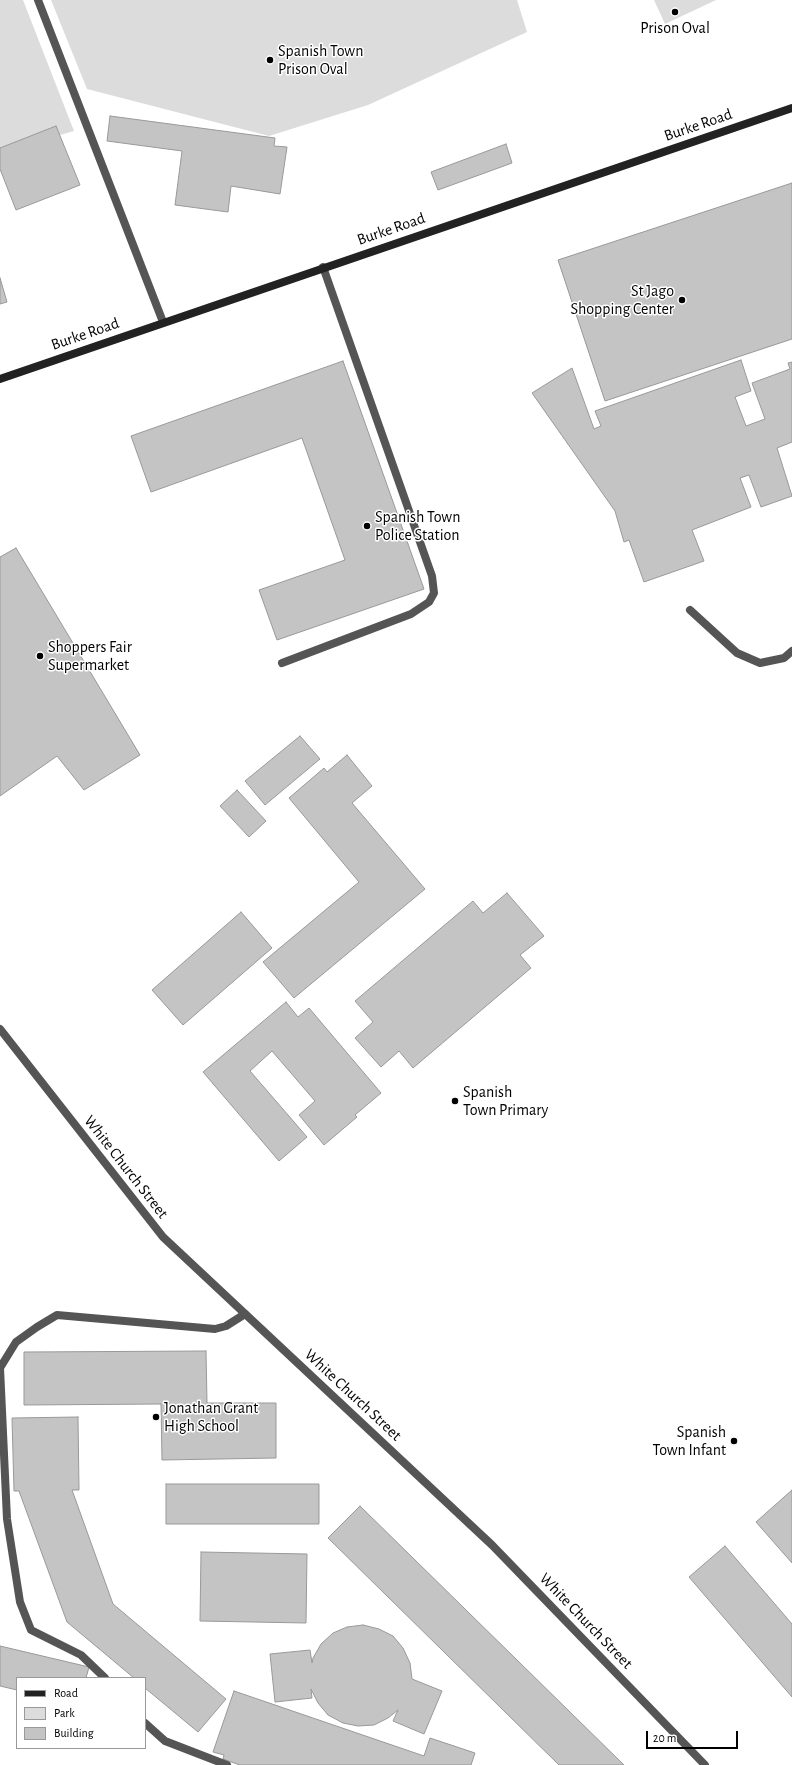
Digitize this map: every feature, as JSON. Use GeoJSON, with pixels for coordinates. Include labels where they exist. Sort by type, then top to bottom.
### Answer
{"type":"FeatureCollection","features":[{"type":"Feature","properties":{"kind":"main road","name":"Burke Road"},"geometry":{"type":"LineString","coordinates":[[0,379],[323,267],[792,108]]}},
{"type":"Feature","properties":{"kind":"street"},"geometry":{"type":"LineString","coordinates":[[38,0],[164,322]]}},
{"type":"Feature","properties":{"kind":"street"},"geometry":{"type":"LineString","coordinates":[[282,663],[411,614],[429,602],[434,593],[429,569],[323,267]]}},
{"type":"Feature","properties":{"kind":"street"},"geometry":{"type":"LineString","coordinates":[[690,610],[737,653],[760,663],[784,658],[792,651]]}},
{"type":"Feature","properties":{"kind":"street","name":"White Church Street"},"geometry":{"type":"LineString","coordinates":[[0,1029],[164,1237],[492,1545],[705,1765]]}},
{"type":"Feature","properties":{"kind":"street"},"geometry":{"type":"LineString","coordinates":[[104,1677],[81,1655],[31,1630],[20,1602],[7,1519],[0,1368],[16,1342],[57,1315],[215,1329],[226,1326],[245,1314]]}},
{"type":"Feature","properties":{"kind":"street"},"geometry":{"type":"LineString","coordinates":[[146,1724],[165,1741],[227,1765]]}},
{"type":"Feature","properties":{"kind":"green space"},"geometry":{"type":"Polygon","coordinates":[[[0,0],[23,0],[74,131],[0,152],[0,0]]]}},
{"type":"Feature","properties":{"kind":"green space","name":"Spanish Town Prison Oval"},"geometry":{"type":"Polygon","coordinates":[[[51,0],[517,0],[527,32],[368,105],[269,136],[87,89],[51,0]]]}},
{"type":"Feature","properties":{"kind":"green space","name":"Prison Oval"},"geometry":{"type":"Polygon","coordinates":[[[654,0],[716,0],[665,24],[654,0]]]}},
{"type":"Feature","properties":{"kind":"building"},"geometry":{"type":"Polygon","coordinates":[[[110,116],[275,138],[274,146],[287,147],[280,194],[231,186],[228,212],[175,205],[182,151],[107,141],[110,116]]]}},
{"type":"Feature","properties":{"kind":"building"},"geometry":{"type":"Polygon","coordinates":[[[56,126],[80,185],[16,210],[0,169],[0,148],[56,126]]]}},
{"type":"Feature","properties":{"kind":"building"},"geometry":{"type":"Polygon","coordinates":[[[506,144],[512,163],[438,190],[431,172],[506,144]]]}},
{"type":"Feature","properties":{"kind":"building","name":"St Jago Shopping Center"},"geometry":{"type":"Polygon","coordinates":[[[792,183],[792,339],[605,401],[558,260],[792,183]]]}},
{"type":"Feature","properties":{"kind":"building"},"geometry":{"type":"Polygon","coordinates":[[[0,278],[7,302],[0,304],[0,278]]]}},
{"type":"Feature","properties":{"kind":"building"},"geometry":{"type":"Polygon","coordinates":[[[741,360],[751,391],[735,397],[746,426],[765,419],[752,383],[790,369],[788,363],[792,362],[792,442],[777,448],[792,496],[761,507],[749,475],[740,478],[751,507],[692,530],[704,561],[644,582],[629,540],[624,542],[615,511],[532,393],[572,368],[594,429],[601,426],[595,411],[741,360]]]}},
{"type":"Feature","properties":{"kind":"building","name":"Spanish Town Police Station"},"geometry":{"type":"Polygon","coordinates":[[[343,361],[424,589],[277,640],[259,590],[345,560],[302,438],[151,492],[131,436],[343,361]]]}},
{"type":"Feature","properties":{"kind":"building","name":"Shoppers Fair Supermarket"},"geometry":{"type":"Polygon","coordinates":[[[16,548],[140,755],[84,790],[57,756],[0,796],[0,557],[16,548]]]}},
{"type":"Feature","properties":{"kind":"building"},"geometry":{"type":"Polygon","coordinates":[[[300,736],[320,759],[265,805],[245,781],[300,736]]]}},
{"type":"Feature","properties":{"kind":"building"},"geometry":{"type":"Polygon","coordinates":[[[347,755],[372,786],[352,803],[425,889],[294,998],[263,962],[359,882],[289,798],[324,768],[327,772],[347,755]]]}},
{"type":"Feature","properties":{"kind":"building"},"geometry":{"type":"Polygon","coordinates":[[[237,790],[266,821],[249,837],[220,806],[237,790]]]}},
{"type":"Feature","properties":{"kind":"building","name":"Spanish Town Primary"},"geometry":{"type":"Polygon","coordinates":[[[507,893],[544,936],[520,955],[531,968],[413,1068],[399,1051],[381,1067],[355,1038],[373,1022],[355,1001],[473,901],[483,913],[507,893]]]}},
{"type":"Feature","properties":{"kind":"building"},"geometry":{"type":"Polygon","coordinates":[[[241,912],[272,948],[183,1025],[152,990],[241,912]]]}},
{"type":"Feature","properties":{"kind":"building"},"geometry":{"type":"Polygon","coordinates":[[[286,1002],[298,1017],[309,1008],[381,1093],[355,1115],[357,1117],[324,1145],[299,1115],[315,1101],[272,1051],[250,1071],[307,1137],[279,1161],[203,1072],[286,1002]]]}},
{"type":"Feature","properties":{"kind":"building"},"geometry":{"type":"Polygon","coordinates":[[[206,1351],[207,1403],[276,1403],[276,1458],[162,1460],[161,1404],[24,1405],[24,1352],[206,1351]]]}},
{"type":"Feature","properties":{"kind":"building"},"geometry":{"type":"Polygon","coordinates":[[[78,1417],[79,1490],[72,1490],[113,1604],[226,1699],[198,1732],[146,1689],[146,1677],[133,1677],[67,1622],[19,1491],[14,1491],[12,1418],[78,1417]]]}},
{"type":"Feature","properties":{"kind":"building"},"geometry":{"type":"Polygon","coordinates":[[[166,1484],[319,1484],[319,1524],[166,1524],[166,1484]]]}},
{"type":"Feature","properties":{"kind":"building"},"geometry":{"type":"Polygon","coordinates":[[[792,1490],[792,1563],[756,1522],[792,1490]]]}},
{"type":"Feature","properties":{"kind":"building"},"geometry":{"type":"Polygon","coordinates":[[[360,1506],[624,1765],[559,1765],[328,1538],[360,1506]]]}},
{"type":"Feature","properties":{"kind":"building"},"geometry":{"type":"Polygon","coordinates":[[[725,1546],[792,1624],[792,1697],[689,1577],[725,1546]]]}},
{"type":"Feature","properties":{"kind":"building"},"geometry":{"type":"Polygon","coordinates":[[[201,1552],[307,1554],[306,1623],[200,1621],[201,1552]]]}},
{"type":"Feature","properties":{"kind":"building"},"geometry":{"type":"Polygon","coordinates":[[[363,1625],[379,1629],[393,1636],[403,1648],[410,1663],[412,1679],[442,1691],[424,1734],[393,1721],[398,1710],[388,1718],[374,1725],[358,1726],[343,1723],[328,1715],[318,1703],[311,1689],[312,1698],[275,1702],[270,1654],[310,1650],[312,1663],[313,1658],[321,1644],[333,1633],[347,1627],[363,1625]]]}},
{"type":"Feature","properties":{"kind":"building"},"geometry":{"type":"Polygon","coordinates":[[[0,1646],[89,1667],[86,1677],[16,1677],[16,1690],[0,1686],[0,1646]]]}},
{"type":"Feature","properties":{"kind":"building"},"geometry":{"type":"Polygon","coordinates":[[[234,1691],[424,1756],[430,1738],[475,1753],[471,1765],[240,1765],[223,1759],[224,1755],[213,1752],[234,1691]]]}},
{"type":"Feature","properties":{"kind":"place","name":"Prison Oval"},"geometry":{"type":"Point","coordinates":[675,12]}},
{"type":"Feature","properties":{"kind":"place","name":"Spanish Town Prison Oval"},"geometry":{"type":"Point","coordinates":[270,60]}},
{"type":"Feature","properties":{"kind":"place","name":"St Jago Shopping Center"},"geometry":{"type":"Point","coordinates":[682,300]}},
{"type":"Feature","properties":{"kind":"place","name":"Spanish Town Police Station"},"geometry":{"type":"Point","coordinates":[367,526]}},
{"type":"Feature","properties":{"kind":"place","name":"Shoppers Fair Supermarket"},"geometry":{"type":"Point","coordinates":[40,656]}},
{"type":"Feature","properties":{"kind":"place","name":"Spanish Town Primary"},"geometry":{"type":"Point","coordinates":[455,1101]}},
{"type":"Feature","properties":{"kind":"place","name":"Jonathan Grant High School"},"geometry":{"type":"Point","coordinates":[156,1417]}},
{"type":"Feature","properties":{"kind":"place","name":"Spanish Town Infant"},"geometry":{"type":"Point","coordinates":[734,1441]}}]}
